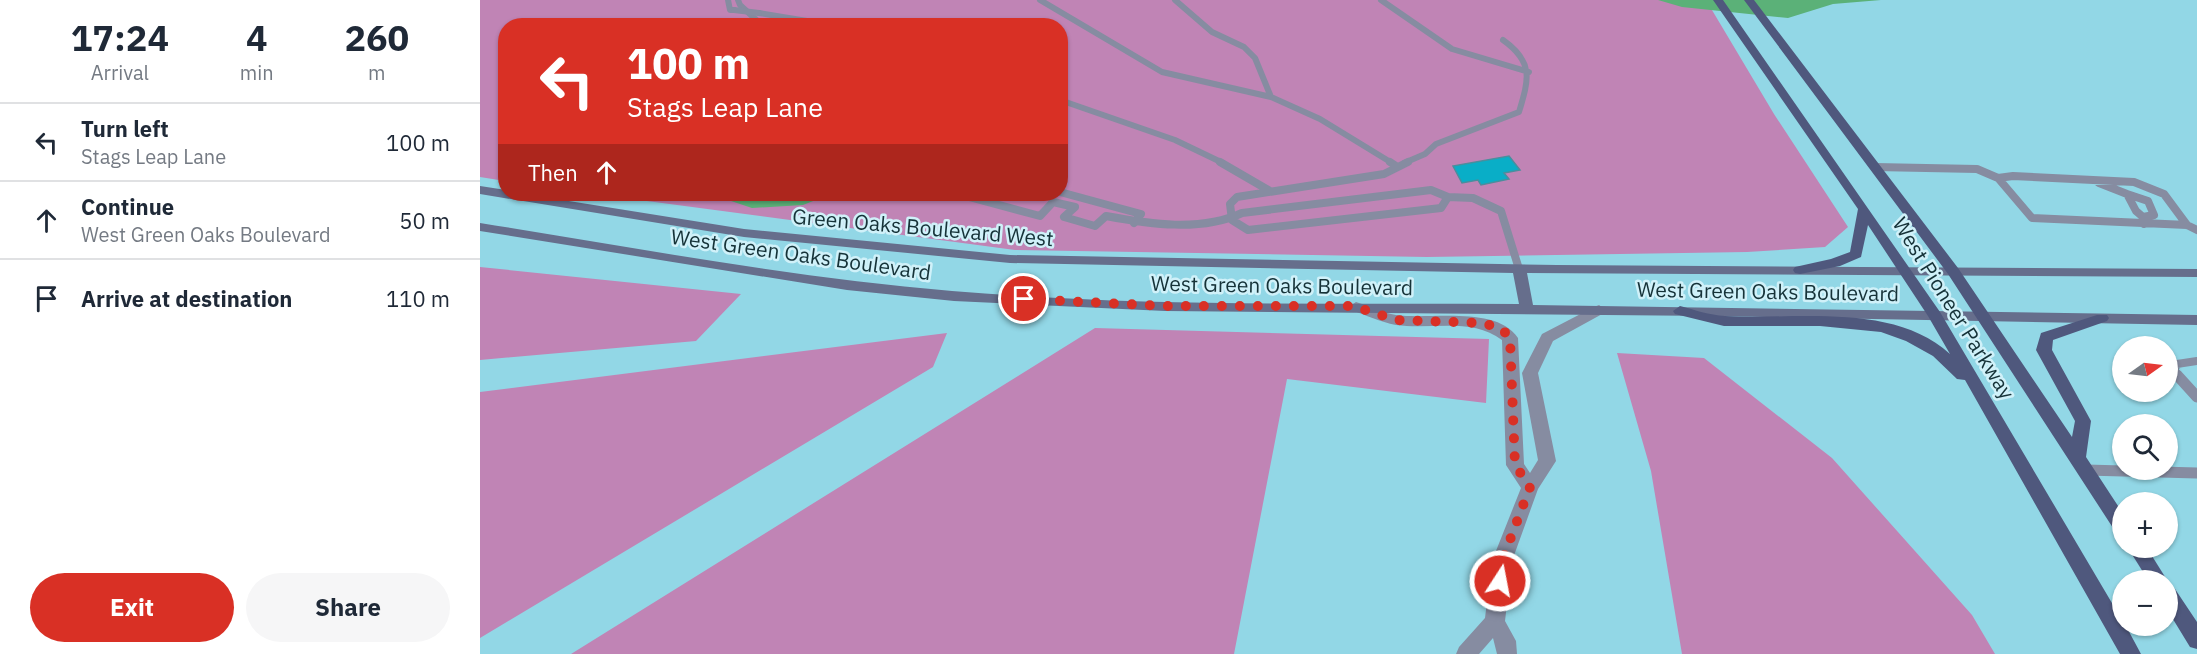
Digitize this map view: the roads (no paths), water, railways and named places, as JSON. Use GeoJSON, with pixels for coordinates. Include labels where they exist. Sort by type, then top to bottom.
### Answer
{"type":"FeatureCollection","features":[{"type":"Feature","properties":{"kind":"main road","name":"West Pioneer Parkway"},"geometry":{"type":"LineString","coordinates":[[1718,0],[1935,315],[2131,654]]}},
{"type":"Feature","properties":{"kind":"main road","name":"West Pioneer Parkway"},"geometry":{"type":"LineString","coordinates":[[1749,0],[1953,271],[2112,510]]}},
{"type":"Feature","properties":{"kind":"main road","name":"Green Oaks Boulevard West"},"geometry":{"type":"LineString","coordinates":[[480,189],[498,192]]}},
{"type":"Feature","properties":{"kind":"main road","name":"Green Oaks Boulevard West"},"geometry":{"type":"LineString","coordinates":[[554,201],[744,232],[999,258],[1151,262]]}},
{"type":"Feature","properties":{"kind":"main road"},"geometry":{"type":"LineString","coordinates":[[1800,270],[1835,263],[1856,254],[1864,209]]}},
{"type":"Feature","properties":{"kind":"main road","name":"West Green Oaks Boulevard"},"geometry":{"type":"LineString","coordinates":[[480,227],[847,285],[954,296],[1165,306],[1353,306],[2197,320]]}},
{"type":"Feature","properties":{"kind":"main road","name":"West Green Oaks Boulevard"},"geometry":{"type":"LineString","coordinates":[[1151,262],[1519,269],[2197,273]]}},
{"type":"Feature","properties":{"kind":"main road"},"geometry":{"type":"LineString","coordinates":[[1519,269],[1527,309]]}},
{"type":"Feature","properties":{"kind":"main road"},"geometry":{"type":"LineString","coordinates":[[1680,311],[1722,321],[1860,323],[1894,329],[1931,345],[1954,364],[1984,399]]}},
{"type":"Feature","properties":{"kind":"main road"},"geometry":{"type":"LineString","coordinates":[[2082,464],[2084,420],[2044,350],[2046,337],[2102,318]]}},
{"type":"Feature","properties":{"kind":"main road"},"geometry":{"type":"LineString","coordinates":[[2178,611],[2197,640]]}},
{"type":"Feature","properties":{"kind":"street"},"geometry":{"type":"LineString","coordinates":[[1353,306],[1396,320],[1482,323],[1501,328],[1510,338],[1515,465],[1530,487]]}},
{"type":"Feature","properties":{"kind":"street"},"geometry":{"type":"LineString","coordinates":[[1466,654],[1495,622],[1502,561],[1530,487],[1547,461],[1530,373],[1547,338],[1599,310]]}},
{"type":"Feature","properties":{"kind":"street"},"geometry":{"type":"LineString","coordinates":[[1512,400],[1536,402]]}},
{"type":"Feature","properties":{"kind":"street"},"geometry":{"type":"LineString","coordinates":[[1495,622],[1506,641],[1507,654]]}},
{"type":"Feature","properties":{"kind":"lane"},"geometry":{"type":"LineString","coordinates":[[728,0],[730,10],[789,18]]}},
{"type":"Feature","properties":{"kind":"lane"},"geometry":{"type":"LineString","coordinates":[[738,0],[755,18]]}},
{"type":"Feature","properties":{"kind":"lane"},"geometry":{"type":"LineString","coordinates":[[1040,0],[1162,72],[1271,97],[1291,104],[1340,129],[1396,166]]}},
{"type":"Feature","properties":{"kind":"lane"},"geometry":{"type":"LineString","coordinates":[[1175,0],[1212,32],[1244,47],[1255,58],[1271,97]]}},
{"type":"Feature","properties":{"kind":"lane"},"geometry":{"type":"LineString","coordinates":[[1381,0],[1452,50],[1529,72]]}},
{"type":"Feature","properties":{"kind":"lane"},"geometry":{"type":"LineString","coordinates":[[1232,220],[1230,204],[1237,197],[1384,174],[1396,166],[1428,154],[1436,144],[1519,112],[1530,76],[1521,54],[1503,40]]}},
{"type":"Feature","properties":{"kind":"lane"},"geometry":{"type":"LineString","coordinates":[[1068,103],[1175,140],[1270,191]]}},
{"type":"Feature","properties":{"kind":"lane"},"geometry":{"type":"LineString","coordinates":[[1875,167],[1977,169],[1998,178],[2032,218],[2144,221],[2187,225],[2197,230]]}},
{"type":"Feature","properties":{"kind":"lane"},"geometry":{"type":"LineString","coordinates":[[1998,178],[2013,176],[2134,182],[2164,194],[2187,225]]}},
{"type":"Feature","properties":{"kind":"lane"},"geometry":{"type":"LineString","coordinates":[[2013,176],[2030,181],[2096,182],[2148,201],[2154,215],[2144,221]]}},
{"type":"Feature","properties":{"kind":"lane"},"geometry":{"type":"LineString","coordinates":[[984,201],[1040,216],[1053,202],[1075,207],[1064,217],[1095,226],[1106,216],[1134,223],[1165,224],[1232,220],[1242,213],[1431,190],[1448,197],[1473,198],[1501,211],[1519,269]]}},
{"type":"Feature","properties":{"kind":"lane"},"geometry":{"type":"LineString","coordinates":[[1068,194],[1141,214],[1134,223]]}},
{"type":"Feature","properties":{"kind":"lane"},"geometry":{"type":"LineString","coordinates":[[2127,194],[2144,221]]}},
{"type":"Feature","properties":{"kind":"lane"},"geometry":{"type":"LineString","coordinates":[[1232,220],[1248,230],[1441,208],[1448,197]]}},
{"type":"Feature","properties":{"kind":"lane"},"geometry":{"type":"LineString","coordinates":[[2197,361],[2177,364],[2174,371],[2197,397]]}},
{"type":"Feature","properties":{"kind":"lane"},"geometry":{"type":"LineString","coordinates":[[2082,464],[2197,473]]}}]}
